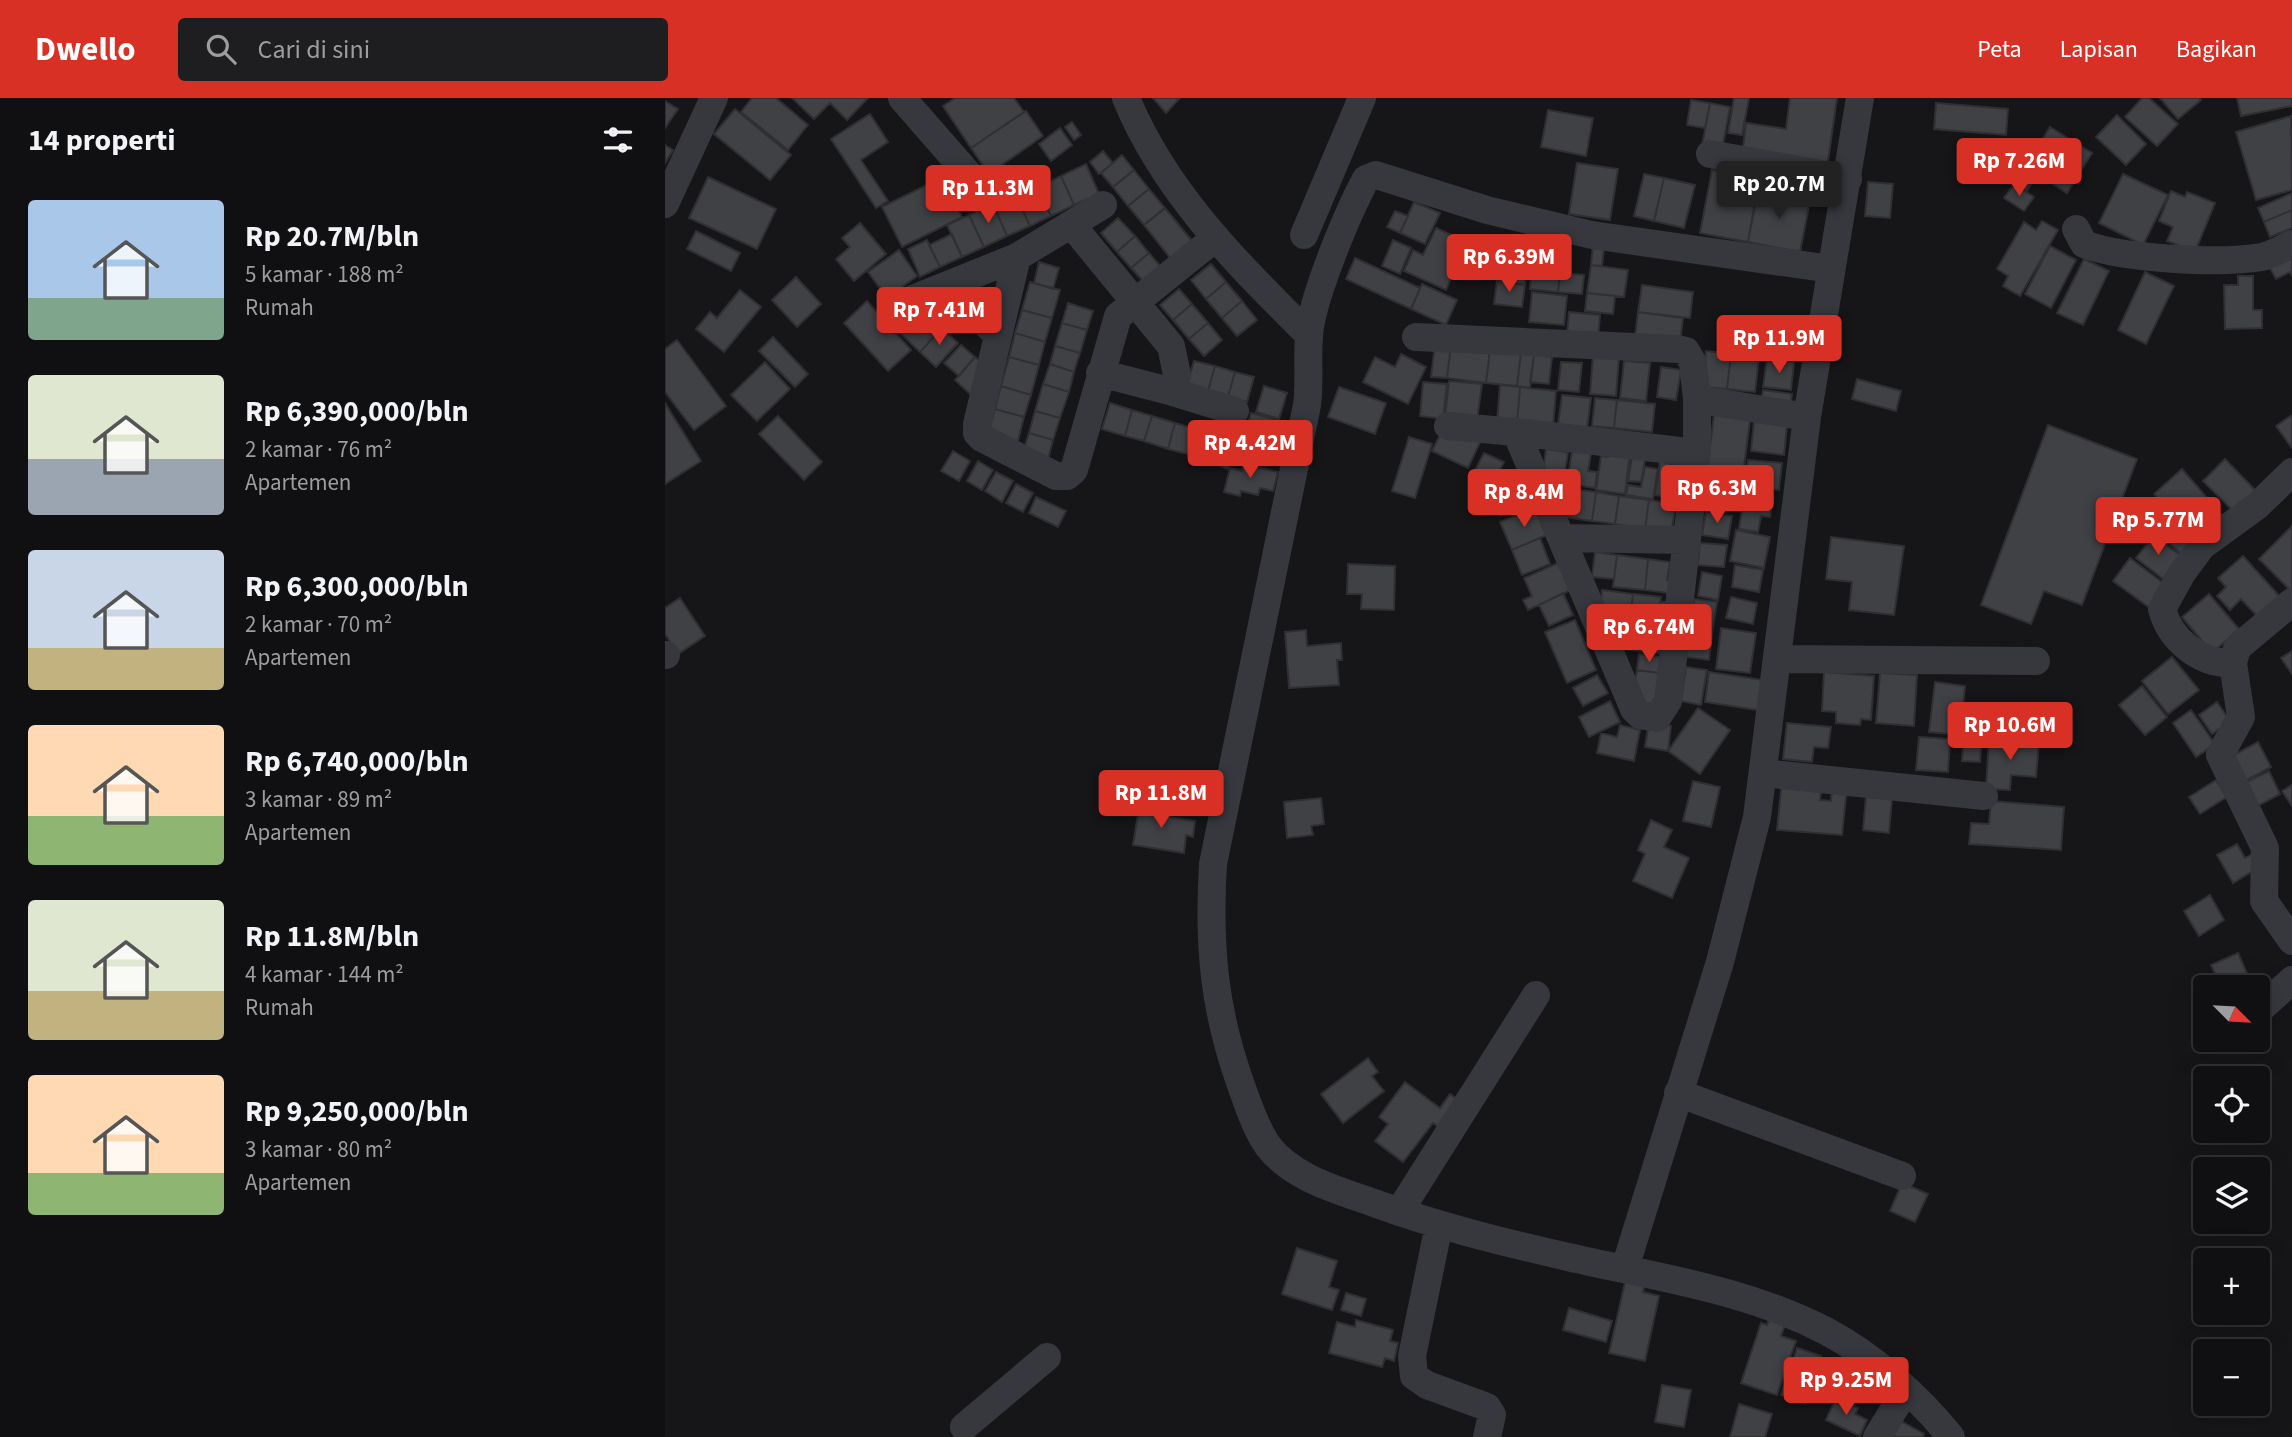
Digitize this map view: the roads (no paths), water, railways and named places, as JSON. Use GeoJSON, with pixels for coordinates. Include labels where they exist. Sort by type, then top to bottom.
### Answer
{"type":"FeatureCollection","features":[{"type":"Feature","properties":{"kind":"street"},"geometry":{"type":"LineString","coordinates":[[665,204],[714,98]]}},
{"type":"Feature","properties":{"kind":"street"},"geometry":{"type":"LineString","coordinates":[[902,98],[970,176]]}},
{"type":"Feature","properties":{"kind":"street"},"geometry":{"type":"LineString","coordinates":[[1126,98],[1143,140],[1214,239],[1309,335]]}},
{"type":"Feature","properties":{"kind":"street"},"geometry":{"type":"LineString","coordinates":[[1304,235],[1362,98]]}},
{"type":"Feature","properties":{"kind":"street"},"geometry":{"type":"LineString","coordinates":[[1625,1268],[1720,962],[1757,817],[1807,417],[1860,98]]}},
{"type":"Feature","properties":{"kind":"street"},"geometry":{"type":"LineString","coordinates":[[1710,154],[1848,178]]}},
{"type":"Feature","properties":{"kind":"street"},"geometry":{"type":"LineString","coordinates":[[1831,268],[1592,235],[1487,210],[1376,175],[1366,179],[1323,282],[1309,335],[1310,382],[1307,405],[1213,864],[1209,925],[1216,995],[1226,1044],[1250,1109],[1268,1146],[1296,1171],[1439,1225],[1734,1294],[1826,1331],[1865,1356],[1906,1390],[1951,1437]]}},
{"type":"Feature","properties":{"kind":"street"},"geometry":{"type":"LineString","coordinates":[[903,303],[1017,257],[1103,205]]}},
{"type":"Feature","properties":{"kind":"street"},"geometry":{"type":"LineString","coordinates":[[1071,224],[1171,346],[1177,375],[1173,392]]}},
{"type":"Feature","properties":{"kind":"street"},"geometry":{"type":"LineString","coordinates":[[2075,229],[2084,244],[2102,251],[2130,255],[2263,257],[2292,244]]}},
{"type":"Feature","properties":{"kind":"street"},"geometry":{"type":"LineString","coordinates":[[1017,257],[977,433],[1056,476],[1067,476],[1074,470],[1115,322],[1214,239]]}},
{"type":"Feature","properties":{"kind":"street"},"geometry":{"type":"LineString","coordinates":[[948,285],[998,336]]}},
{"type":"Feature","properties":{"kind":"street"},"geometry":{"type":"LineString","coordinates":[[1416,337],[1686,351],[1693,363],[1697,399],[1697,453],[1668,701],[1657,718],[1648,718],[1634,709],[1564,538],[1516,432]]}},
{"type":"Feature","properties":{"kind":"street"},"geometry":{"type":"LineString","coordinates":[[1100,373],[1235,411]]}},
{"type":"Feature","properties":{"kind":"street"},"geometry":{"type":"LineString","coordinates":[[1697,399],[1807,417]]}},
{"type":"Feature","properties":{"kind":"street"},"geometry":{"type":"LineString","coordinates":[[1448,426],[1697,453]]}},
{"type":"Feature","properties":{"kind":"street"},"geometry":{"type":"LineString","coordinates":[[2233,663],[2216,664],[2176,638],[2166,623],[2162,609],[2182,573],[2202,546],[2257,506],[2292,472]]}},
{"type":"Feature","properties":{"kind":"street"},"geometry":{"type":"LineString","coordinates":[[1564,538],[1685,540]]}},
{"type":"Feature","properties":{"kind":"street"},"geometry":{"type":"LineString","coordinates":[[2292,602],[2237,648],[2233,663],[2241,718],[2220,755],[2265,848],[2264,901],[2292,941]]}},
{"type":"Feature","properties":{"kind":"street"},"geometry":{"type":"LineString","coordinates":[[1778,659],[2036,662]]}},
{"type":"Feature","properties":{"kind":"street"},"geometry":{"type":"LineString","coordinates":[[1763,772],[1984,796]]}},
{"type":"Feature","properties":{"kind":"street"},"geometry":{"type":"LineString","coordinates":[[2270,1000],[2292,980]]}},
{"type":"Feature","properties":{"kind":"street"},"geometry":{"type":"LineString","coordinates":[[1399,1212],[1536,995]]}},
{"type":"Feature","properties":{"kind":"street"},"geometry":{"type":"LineString","coordinates":[[1678,1093],[1902,1176]]}},
{"type":"Feature","properties":{"kind":"street"},"geometry":{"type":"LineString","coordinates":[[1439,1225],[1412,1356],[1414,1376],[1427,1385],[1487,1406],[1492,1415],[1487,1437]]}},
{"type":"Feature","properties":{"kind":"street"},"geometry":{"type":"LineString","coordinates":[[963,1434],[1047,1357]]}},
{"type":"Feature","properties":{"kind":"street"},"geometry":{"type":"LineString","coordinates":[[1877,1437],[1906,1390]]}}]}
